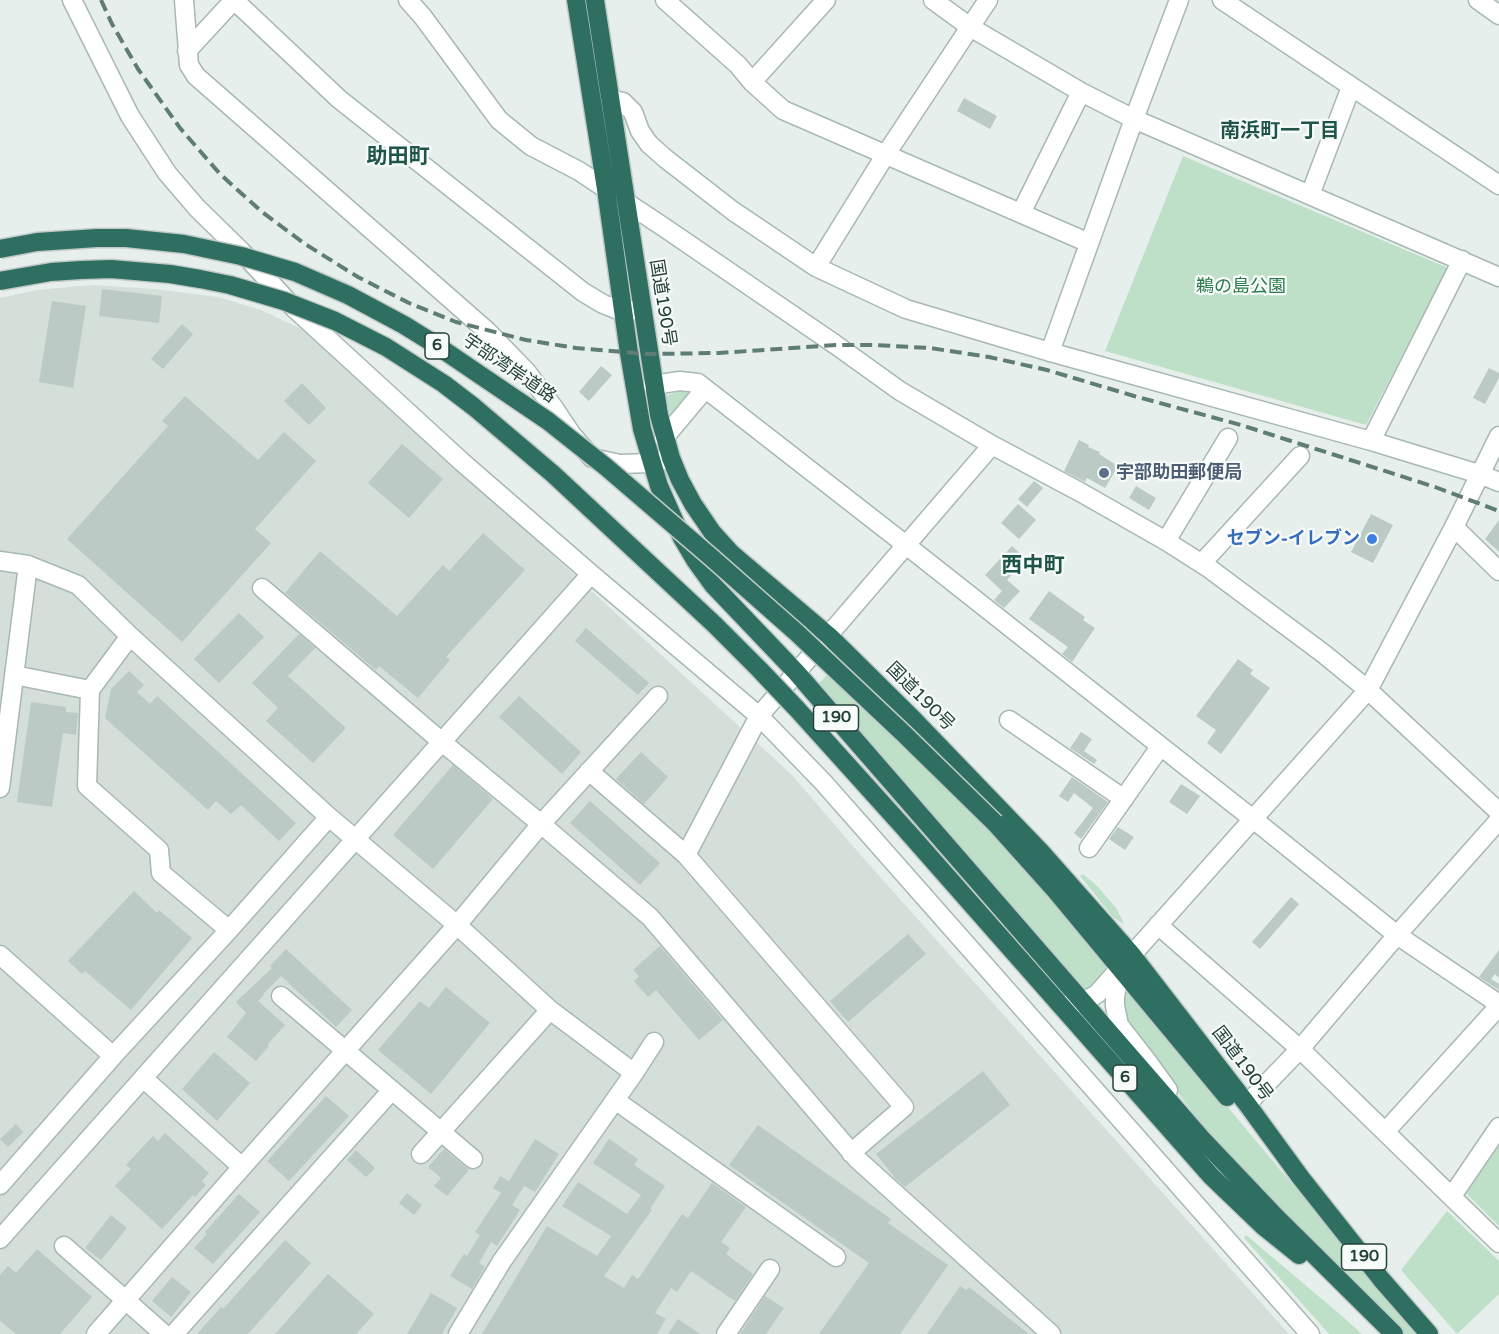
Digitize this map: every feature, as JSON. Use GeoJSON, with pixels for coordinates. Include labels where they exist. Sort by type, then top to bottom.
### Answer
{"type":"FeatureCollection","features":[{"type":"Feature","properties":{"kind":"highway","name":"190"},"geometry":{"type":"LineString","coordinates":[[576,0],[642,429],[651,463],[681,538],[713,585],[796,672],[1201,1138],[1261,1202],[1394,1334]]}},
{"type":"Feature","properties":{"kind":"highway","name":"国道190号"},"geometry":{"type":"LineString","coordinates":[[595,0],[653,385],[664,438],[671,459],[693,504],[730,553],[829,636],[1034,844],[1126,961],[1247,1104],[1301,1178],[1381,1279],[1429,1334]]}},
{"type":"Feature","properties":{"kind":"highway","name":"宇部湾岸道路"},"geometry":{"type":"LineString","coordinates":[[0,249],[37,242],[97,237],[156,240],[241,256],[304,276],[348,295],[433,343],[548,422],[606,467],[797,633],[995,824],[1054,890],[1126,961]]}},
{"type":"Feature","properties":{"kind":"highway","name":"6"},"geometry":{"type":"LineString","coordinates":[[0,281],[51,272],[111,269],[170,274],[230,285],[310,311],[361,334],[405,358],[444,384],[553,474],[759,669],[907,831],[1220,1184],[1263,1226],[1363,1304]]}},
{"type":"Feature","properties":{"kind":"highway","name":"6"},"geometry":{"type":"LineString","coordinates":[[1126,961],[1241,1115],[1301,1178]]}},
{"type":"Feature","properties":{"kind":"street"},"geometry":{"type":"LineString","coordinates":[[72,0],[130,116],[167,173],[197,208],[293,307],[462,462],[759,716],[823,782],[1310,1334]]}},
{"type":"Feature","properties":{"kind":"street"},"geometry":{"type":"LineString","coordinates":[[184,0],[189,65],[196,76],[495,339],[526,371],[572,435],[592,458],[620,464],[651,463],[671,459]]}},
{"type":"Feature","properties":{"kind":"street"},"geometry":{"type":"LineString","coordinates":[[187,51],[234,0],[339,99],[583,292],[623,312],[642,309]]}},
{"type":"Feature","properties":{"kind":"street"},"geometry":{"type":"LineString","coordinates":[[408,0],[423,8],[499,120],[531,146],[579,171],[675,234],[900,391],[1202,563],[1324,654],[1368,690],[1499,812]]}},
{"type":"Feature","properties":{"kind":"street"},"geometry":{"type":"LineString","coordinates":[[665,0],[738,65],[752,82],[783,110],[1089,243]]}},
{"type":"Feature","properties":{"kind":"street"},"geometry":{"type":"LineString","coordinates":[[752,82],[826,0]]}},
{"type":"Feature","properties":{"kind":"street"},"geometry":{"type":"LineString","coordinates":[[933,0],[970,27],[1081,92],[1134,119],[1499,277]]}},
{"type":"Feature","properties":{"kind":"street"},"geometry":{"type":"LineString","coordinates":[[816,267],[886,154],[988,0]]}},
{"type":"Feature","properties":{"kind":"street"},"geometry":{"type":"LineString","coordinates":[[1050,351],[1179,0]]}},
{"type":"Feature","properties":{"kind":"street"},"geometry":{"type":"LineString","coordinates":[[1222,0],[1499,184]]}},
{"type":"Feature","properties":{"kind":"street"},"geometry":{"type":"LineString","coordinates":[[1478,0],[1499,15]]}},
{"type":"Feature","properties":{"kind":"street"},"geometry":{"type":"LineString","coordinates":[[1310,195],[1352,87]]}},
{"type":"Feature","properties":{"kind":"street"},"geometry":{"type":"LineString","coordinates":[[1021,213],[1081,92]]}},
{"type":"Feature","properties":{"kind":"street"},"geometry":{"type":"LineString","coordinates":[[610,99],[623,102],[633,112],[649,144],[733,211],[816,267],[906,309],[1371,441],[1499,482]]}},
{"type":"Feature","properties":{"kind":"street"},"geometry":{"type":"LineString","coordinates":[[1371,441],[1462,260]]}},
{"type":"Feature","properties":{"kind":"street"},"geometry":{"type":"LineString","coordinates":[[653,385],[680,381],[698,383],[1253,819],[1396,935],[1499,1005],[1385,1132]]}},
{"type":"Feature","properties":{"kind":"street"},"geometry":{"type":"LineString","coordinates":[[664,438],[705,389]]}},
{"type":"Feature","properties":{"kind":"street"},"geometry":{"type":"LineString","coordinates":[[1050,992],[1064,1002],[1077,1004],[1097,994],[1368,690],[1499,436]]}},
{"type":"Feature","properties":{"kind":"street"},"geometry":{"type":"LineString","coordinates":[[1166,541],[1228,438]]}},
{"type":"Feature","properties":{"kind":"street"},"geometry":{"type":"LineString","coordinates":[[686,855],[759,716],[992,445]]}},
{"type":"Feature","properties":{"kind":"street"},"geometry":{"type":"LineString","coordinates":[[1202,563],[1300,456]]}},
{"type":"Feature","properties":{"kind":"street"},"geometry":{"type":"LineString","coordinates":[[1454,527],[1499,571]]}},
{"type":"Feature","properties":{"kind":"street"},"geometry":{"type":"LineString","coordinates":[[0,561],[28,565],[78,585],[130,636],[329,817],[457,925],[550,1010],[634,1073]]}},
{"type":"Feature","properties":{"kind":"street"},"geometry":{"type":"LineString","coordinates":[[0,788],[28,565]]}},
{"type":"Feature","properties":{"kind":"street"},"geometry":{"type":"LineString","coordinates":[[0,1239],[591,574]]}},
{"type":"Feature","properties":{"kind":"street"},"geometry":{"type":"LineString","coordinates":[[262,588],[650,917],[851,1153],[1051,1334]]}},
{"type":"Feature","properties":{"kind":"street"},"geometry":{"type":"LineString","coordinates":[[130,636],[90,690],[87,786],[159,850],[160,873],[229,930]]}},
{"type":"Feature","properties":{"kind":"street"},"geometry":{"type":"LineString","coordinates":[[14,675],[90,690]]}},
{"type":"Feature","properties":{"kind":"street"},"geometry":{"type":"LineString","coordinates":[[96,1334],[457,925],[541,824],[658,696]]}},
{"type":"Feature","properties":{"kind":"street"},"geometry":{"type":"LineString","coordinates":[[1009,720],[1124,799]]}},
{"type":"Feature","properties":{"kind":"street"},"geometry":{"type":"LineString","coordinates":[[1089,848],[1160,747]]}},
{"type":"Feature","properties":{"kind":"street"},"geometry":{"type":"LineString","coordinates":[[589,771],[686,855],[904,1107],[851,1153]]}},
{"type":"Feature","properties":{"kind":"street"},"geometry":{"type":"LineString","coordinates":[[0,1185],[329,817]]}},
{"type":"Feature","properties":{"kind":"street"},"geometry":{"type":"LineString","coordinates":[[1247,1104],[1300,1049],[1396,935],[1499,820]]}},
{"type":"Feature","properties":{"kind":"street"},"geometry":{"type":"LineString","coordinates":[[1158,925],[1300,1049],[1499,1243]]}},
{"type":"Feature","properties":{"kind":"street"},"geometry":{"type":"LineString","coordinates":[[0,955],[113,1056]]}},
{"type":"Feature","properties":{"kind":"street"},"geometry":{"type":"LineString","coordinates":[[1126,961],[1115,996],[1119,1025],[1148,1061],[1201,1138]]}},
{"type":"Feature","properties":{"kind":"street"},"geometry":{"type":"LineString","coordinates":[[281,996],[473,1159]]}},
{"type":"Feature","properties":{"kind":"street"},"geometry":{"type":"LineString","coordinates":[[421,1154],[550,1010]]}},
{"type":"Feature","properties":{"kind":"street"},"geometry":{"type":"LineString","coordinates":[[458,1334],[502,1261],[654,1042]]}},
{"type":"Feature","properties":{"kind":"street"},"geometry":{"type":"LineString","coordinates":[[144,1078],[242,1167]]}},
{"type":"Feature","properties":{"kind":"street"},"geometry":{"type":"LineString","coordinates":[[174,1334],[392,1090]]}},
{"type":"Feature","properties":{"kind":"street"},"geometry":{"type":"LineString","coordinates":[[615,1100],[836,1257]]}},
{"type":"Feature","properties":{"kind":"street"},"geometry":{"type":"LineString","coordinates":[[1452,1196],[1499,1127]]}},
{"type":"Feature","properties":{"kind":"street"},"geometry":{"type":"LineString","coordinates":[[64,1246],[164,1334]]}},
{"type":"Feature","properties":{"kind":"street"},"geometry":{"type":"LineString","coordinates":[[726,1334],[770,1269]]}},
{"type":"Feature","properties":{"kind":"shaded area"},"geometry":{"type":"Polygon","coordinates":[[[92,285],[154,289],[218,297],[261,310],[312,334],[792,775],[864,859],[1289,1334],[0,1334],[0,298],[37,290],[92,285]]]}},
{"type":"Feature","properties":{"kind":"green space","name":"鵜の島公園"},"geometry":{"type":"Polygon","coordinates":[[[1183,156],[1448,268],[1366,425],[1105,351],[1183,156]]]}},
{"type":"Feature","properties":{"kind":"green space"},"geometry":{"type":"Polygon","coordinates":[[[679,391],[691,393],[671,418],[666,396],[679,391]]]}},
{"type":"Feature","properties":{"kind":"green space"},"geometry":{"type":"Polygon","coordinates":[[[829,673],[1001,840],[1106,960],[1104,976],[1098,986],[1085,991],[818,684],[829,673]]]}},
{"type":"Feature","properties":{"kind":"green space"},"geometry":{"type":"Polygon","coordinates":[[[1083,874],[1116,908],[1123,924],[1113,917],[1080,876],[1083,874]]]}},
{"type":"Feature","properties":{"kind":"green space"},"geometry":{"type":"Polygon","coordinates":[[[1123,979],[1418,1334],[1405,1334],[1312,1244],[1209,1134],[1156,1063],[1129,1032],[1121,1007],[1123,979]]]}},
{"type":"Feature","properties":{"kind":"green space"},"geometry":{"type":"Polygon","coordinates":[[[1499,1139],[1499,1226],[1463,1190],[1499,1139]]]}},
{"type":"Feature","properties":{"kind":"green space"},"geometry":{"type":"Polygon","coordinates":[[[1447,1211],[1499,1261],[1499,1294],[1457,1334],[1401,1270],[1447,1211]]]}},
{"type":"Feature","properties":{"kind":"green space"},"geometry":{"type":"Polygon","coordinates":[[[1246,1235],[1362,1334],[1329,1334],[1244,1238],[1246,1235]]]}},
{"type":"Feature","properties":{"kind":"building"},"geometry":{"type":"Polygon","coordinates":[[[964,98],[997,116],[990,129],[957,111],[964,98]]]}},
{"type":"Feature","properties":{"kind":"building"},"geometry":{"type":"Polygon","coordinates":[[[102,289],[162,296],[159,323],[99,316],[102,289]]]}},
{"type":"Feature","properties":{"kind":"building"},"geometry":{"type":"Polygon","coordinates":[[[52,301],[86,306],[73,388],[39,382],[52,301]]]}},
{"type":"Feature","properties":{"kind":"building"},"geometry":{"type":"Polygon","coordinates":[[[182,324],[193,334],[163,369],[151,359],[182,324]]]}},
{"type":"Feature","properties":{"kind":"building"},"geometry":{"type":"Polygon","coordinates":[[[601,366],[612,375],[589,401],[579,392],[601,366]]]}},
{"type":"Feature","properties":{"kind":"building"},"geometry":{"type":"Polygon","coordinates":[[[1489,368],[1499,373],[1499,378],[1485,404],[1473,398],[1489,368]]]}},
{"type":"Feature","properties":{"kind":"building"},"geometry":{"type":"Polygon","coordinates":[[[302,383],[326,408],[309,425],[284,401],[302,383]]]}},
{"type":"Feature","properties":{"kind":"building"},"geometry":{"type":"Polygon","coordinates":[[[185,396],[258,460],[284,432],[316,461],[255,529],[271,543],[182,642],[67,539],[168,426],[162,421],[185,396]]]}},
{"type":"Feature","properties":{"kind":"building"},"geometry":{"type":"Polygon","coordinates":[[[1079,440],[1118,466],[1105,488],[1087,478],[1085,482],[1064,471],[1079,440]]]}},
{"type":"Feature","properties":{"kind":"building"},"geometry":{"type":"Polygon","coordinates":[[[402,444],[443,479],[409,518],[368,483],[402,444]]]}},
{"type":"Feature","properties":{"kind":"building"},"geometry":{"type":"Polygon","coordinates":[[[1034,481],[1043,488],[1027,507],[1018,499],[1034,481]]]}},
{"type":"Feature","properties":{"kind":"building"},"geometry":{"type":"Polygon","coordinates":[[[1136,486],[1156,498],[1149,510],[1129,498],[1136,486]]]}},
{"type":"Feature","properties":{"kind":"building"},"geometry":{"type":"Polygon","coordinates":[[[1018,504],[1036,520],[1019,539],[1001,523],[1018,504]]]}},
{"type":"Feature","properties":{"kind":"building","name":"セブン-イレブン"},"geometry":{"type":"Polygon","coordinates":[[[1371,514],[1393,525],[1373,563],[1351,552],[1371,514]]]}},
{"type":"Feature","properties":{"kind":"building"},"geometry":{"type":"Polygon","coordinates":[[[1499,520],[1499,552],[1485,539],[1499,520]]]}},
{"type":"Feature","properties":{"kind":"building"},"geometry":{"type":"Polygon","coordinates":[[[483,533],[525,570],[446,657],[450,660],[418,698],[379,666],[376,670],[285,593],[320,551],[397,616],[443,565],[449,571],[483,533]]]}},
{"type":"Feature","properties":{"kind":"building"},"geometry":{"type":"Polygon","coordinates":[[[1012,546],[1026,559],[1007,580],[1020,591],[1004,608],[994,600],[1002,591],[985,575],[1012,546]]]}},
{"type":"Feature","properties":{"kind":"building"},"geometry":{"type":"Polygon","coordinates":[[[1049,591],[1085,617],[1083,620],[1095,628],[1072,662],[1062,654],[1068,647],[1029,619],[1049,591]]]}},
{"type":"Feature","properties":{"kind":"building"},"geometry":{"type":"Polygon","coordinates":[[[239,613],[264,637],[219,683],[194,659],[239,613]]]}},
{"type":"Feature","properties":{"kind":"building"},"geometry":{"type":"Polygon","coordinates":[[[586,628],[649,683],[638,695],[575,641],[586,628]]]}},
{"type":"Feature","properties":{"kind":"building"},"geometry":{"type":"Polygon","coordinates":[[[299,634],[315,648],[288,676],[346,728],[313,763],[266,721],[278,708],[252,683],[299,634]]]}},
{"type":"Feature","properties":{"kind":"building"},"geometry":{"type":"Polygon","coordinates":[[[1238,659],[1253,670],[1250,674],[1270,688],[1221,754],[1207,743],[1216,730],[1196,716],[1238,659]]]}},
{"type":"Feature","properties":{"kind":"building"},"geometry":{"type":"Polygon","coordinates":[[[129,671],[144,685],[137,692],[150,704],[157,696],[296,823],[279,841],[241,805],[231,814],[216,801],[208,810],[105,718],[111,689],[129,671]]]}},
{"type":"Feature","properties":{"kind":"building"},"geometry":{"type":"Polygon","coordinates":[[[519,696],[581,752],[562,774],[499,717],[519,696]]]}},
{"type":"Feature","properties":{"kind":"building"},"geometry":{"type":"Polygon","coordinates":[[[31,702],[66,707],[66,712],[78,713],[76,735],[63,733],[52,807],[17,802],[31,702]]]}},
{"type":"Feature","properties":{"kind":"building"},"geometry":{"type":"Polygon","coordinates":[[[1081,732],[1092,739],[1084,751],[1097,760],[1094,764],[1070,748],[1081,732]]]}},
{"type":"Feature","properties":{"kind":"building"},"geometry":{"type":"Polygon","coordinates":[[[641,752],[668,777],[644,804],[616,779],[641,752]]]}},
{"type":"Feature","properties":{"kind":"building"},"geometry":{"type":"Polygon","coordinates":[[[453,765],[493,799],[433,869],[393,835],[453,765]]]}},
{"type":"Feature","properties":{"kind":"building"},"geometry":{"type":"Polygon","coordinates":[[[1072,777],[1108,802],[1081,839],[1074,833],[1093,808],[1074,793],[1068,802],[1059,796],[1072,777]]]}},
{"type":"Feature","properties":{"kind":"building"},"geometry":{"type":"Polygon","coordinates":[[[1181,784],[1200,796],[1187,814],[1169,802],[1181,784]]]}},
{"type":"Feature","properties":{"kind":"building"},"geometry":{"type":"Polygon","coordinates":[[[590,801],[660,863],[640,885],[570,823],[590,801]]]}},
{"type":"Feature","properties":{"kind":"building"},"geometry":{"type":"Polygon","coordinates":[[[1118,827],[1134,837],[1125,850],[1109,839],[1118,827]]]}},
{"type":"Feature","properties":{"kind":"building"},"geometry":{"type":"Polygon","coordinates":[[[134,891],[157,913],[159,910],[192,938],[131,1010],[85,971],[82,974],[68,961],[134,891]]]}},
{"type":"Feature","properties":{"kind":"building"},"geometry":{"type":"Polygon","coordinates":[[[1291,897],[1299,904],[1260,949],[1252,942],[1291,897]]]}},
{"type":"Feature","properties":{"kind":"building"},"geometry":{"type":"Polygon","coordinates":[[[908,934],[926,954],[848,1022],[830,1001],[908,934]]]}},
{"type":"Feature","properties":{"kind":"building"},"geometry":{"type":"Polygon","coordinates":[[[660,946],[723,1020],[699,1040],[656,990],[648,997],[634,981],[639,976],[633,970],[660,946]]]}},
{"type":"Feature","properties":{"kind":"building"},"geometry":{"type":"Polygon","coordinates":[[[286,949],[352,1010],[336,1027],[281,976],[258,1001],[285,1025],[256,1061],[227,1037],[246,1013],[236,1002],[272,968],[270,966],[286,949]]]}},
{"type":"Feature","properties":{"kind":"building"},"geometry":{"type":"Polygon","coordinates":[[[1499,950],[1499,978],[1495,974],[1491,979],[1499,984],[1499,990],[1479,977],[1499,950]]]}},
{"type":"Feature","properties":{"kind":"building"},"geometry":{"type":"Polygon","coordinates":[[[446,987],[490,1023],[431,1094],[378,1050],[420,1001],[429,1008],[446,987]]]}},
{"type":"Feature","properties":{"kind":"building"},"geometry":{"type":"Polygon","coordinates":[[[214,1052],[250,1083],[217,1121],[182,1089],[214,1052]]]}},
{"type":"Feature","properties":{"kind":"building"},"geometry":{"type":"Polygon","coordinates":[[[983,1071],[1010,1105],[905,1187],[876,1154],[983,1071]]]}},
{"type":"Feature","properties":{"kind":"building"},"geometry":{"type":"Polygon","coordinates":[[[326,1096],[349,1116],[289,1181],[267,1161],[326,1096]]]}},
{"type":"Feature","properties":{"kind":"building"},"geometry":{"type":"Polygon","coordinates":[[[16,1124],[23,1132],[8,1147],[0,1139],[16,1124]]]}},
{"type":"Feature","properties":{"kind":"building"},"geometry":{"type":"Polygon","coordinates":[[[758,1125],[891,1219],[888,1223],[948,1265],[900,1334],[819,1334],[869,1263],[729,1165],[758,1125]]]}},
{"type":"Feature","properties":{"kind":"building"},"geometry":{"type":"Polygon","coordinates":[[[165,1133],[209,1173],[202,1181],[206,1185],[195,1197],[193,1195],[162,1229],[115,1186],[131,1169],[126,1165],[153,1136],[158,1141],[165,1133]]]}},
{"type":"Feature","properties":{"kind":"building"},"geometry":{"type":"Polygon","coordinates":[[[535,1139],[559,1154],[535,1192],[524,1186],[512,1205],[520,1210],[497,1246],[491,1242],[479,1263],[485,1267],[472,1289],[450,1276],[464,1254],[467,1256],[480,1235],[475,1232],[501,1193],[493,1188],[500,1176],[509,1181],[535,1139]]]}},
{"type":"Feature","properties":{"kind":"building"},"geometry":{"type":"Polygon","coordinates":[[[609,1139],[638,1159],[634,1165],[665,1186],[650,1209],[652,1210],[604,1276],[624,1288],[632,1275],[638,1279],[682,1214],[688,1218],[712,1183],[746,1207],[721,1242],[730,1248],[726,1254],[753,1274],[735,1301],[691,1271],[677,1292],[671,1288],[655,1313],[666,1319],[657,1334],[482,1334],[547,1226],[597,1256],[611,1236],[562,1206],[578,1182],[627,1214],[641,1195],[593,1163],[609,1139]]]}},
{"type":"Feature","properties":{"kind":"building"},"geometry":{"type":"Polygon","coordinates":[[[444,1149],[469,1170],[447,1196],[434,1186],[441,1178],[428,1167],[444,1149]]]}},
{"type":"Feature","properties":{"kind":"building"},"geometry":{"type":"Polygon","coordinates":[[[356,1150],[375,1168],[366,1177],[347,1160],[356,1150]]]}},
{"type":"Feature","properties":{"kind":"building"},"geometry":{"type":"Polygon","coordinates":[[[407,1193],[422,1205],[414,1215],[399,1203],[407,1193]]]}},
{"type":"Feature","properties":{"kind":"building"},"geometry":{"type":"Polygon","coordinates":[[[239,1194],[260,1212],[213,1264],[194,1248],[239,1194]]]}},
{"type":"Feature","properties":{"kind":"building"},"geometry":{"type":"Polygon","coordinates":[[[111,1215],[127,1228],[101,1260],[85,1248],[111,1215]]]}},
{"type":"Feature","properties":{"kind":"building"},"geometry":{"type":"Polygon","coordinates":[[[285,1240],[311,1263],[248,1334],[197,1334],[221,1307],[223,1309],[285,1240]]]}},
{"type":"Feature","properties":{"kind":"building"},"geometry":{"type":"Polygon","coordinates":[[[37,1249],[92,1297],[60,1334],[16,1334],[0,1321],[0,1275],[8,1266],[16,1273],[37,1249]]]}},
{"type":"Feature","properties":{"kind":"building"},"geometry":{"type":"Polygon","coordinates":[[[328,1274],[374,1314],[356,1334],[275,1334],[328,1274]]]}},
{"type":"Feature","properties":{"kind":"building"},"geometry":{"type":"Polygon","coordinates":[[[172,1277],[191,1292],[171,1317],[152,1301],[172,1277]]]}},
{"type":"Feature","properties":{"kind":"building"},"geometry":{"type":"Polygon","coordinates":[[[960,1286],[966,1290],[969,1287],[1029,1334],[927,1334],[960,1286]]]}},
{"type":"Feature","properties":{"kind":"building"},"geometry":{"type":"Polygon","coordinates":[[[431,1293],[457,1308],[442,1334],[407,1334],[431,1293]]]}},
{"type":"Feature","properties":{"kind":"building"},"geometry":{"type":"Polygon","coordinates":[[[765,1296],[784,1308],[766,1334],[740,1334],[765,1296]]]}},
{"type":"Feature","properties":{"kind":"building"},"geometry":{"type":"Polygon","coordinates":[[[678,1319],[700,1334],[668,1334],[678,1319]]]}},
{"type":"Feature","properties":{"kind":"railway"},"geometry":{"type":"LineString","coordinates":[[101,0],[138,69],[180,128],[220,174],[262,212],[305,244],[358,277],[409,303],[456,322],[526,340],[576,348],[649,354],[875,345],[930,348],[989,357],[1047,370],[1241,425],[1435,487],[1499,511]]}},
{"type":"Feature","properties":{"kind":"place","name":"宇部助田郵便局"},"geometry":{"type":"Point","coordinates":[1104,473]}},
{"type":"Feature","properties":{"kind":"place","name":"セブン-イレブン"},"geometry":{"type":"Point","coordinates":[1372,539]}},
{"type":"Feature","properties":{"kind":"district","name":"南浜町一丁目"},"geometry":{"type":"Point","coordinates":[1280,132]}},
{"type":"Feature","properties":{"kind":"district","name":"助田町"},"geometry":{"type":"Point","coordinates":[398,157]}},
{"type":"Feature","properties":{"kind":"district","name":"西中町"},"geometry":{"type":"Point","coordinates":[1033,566]}}]}
